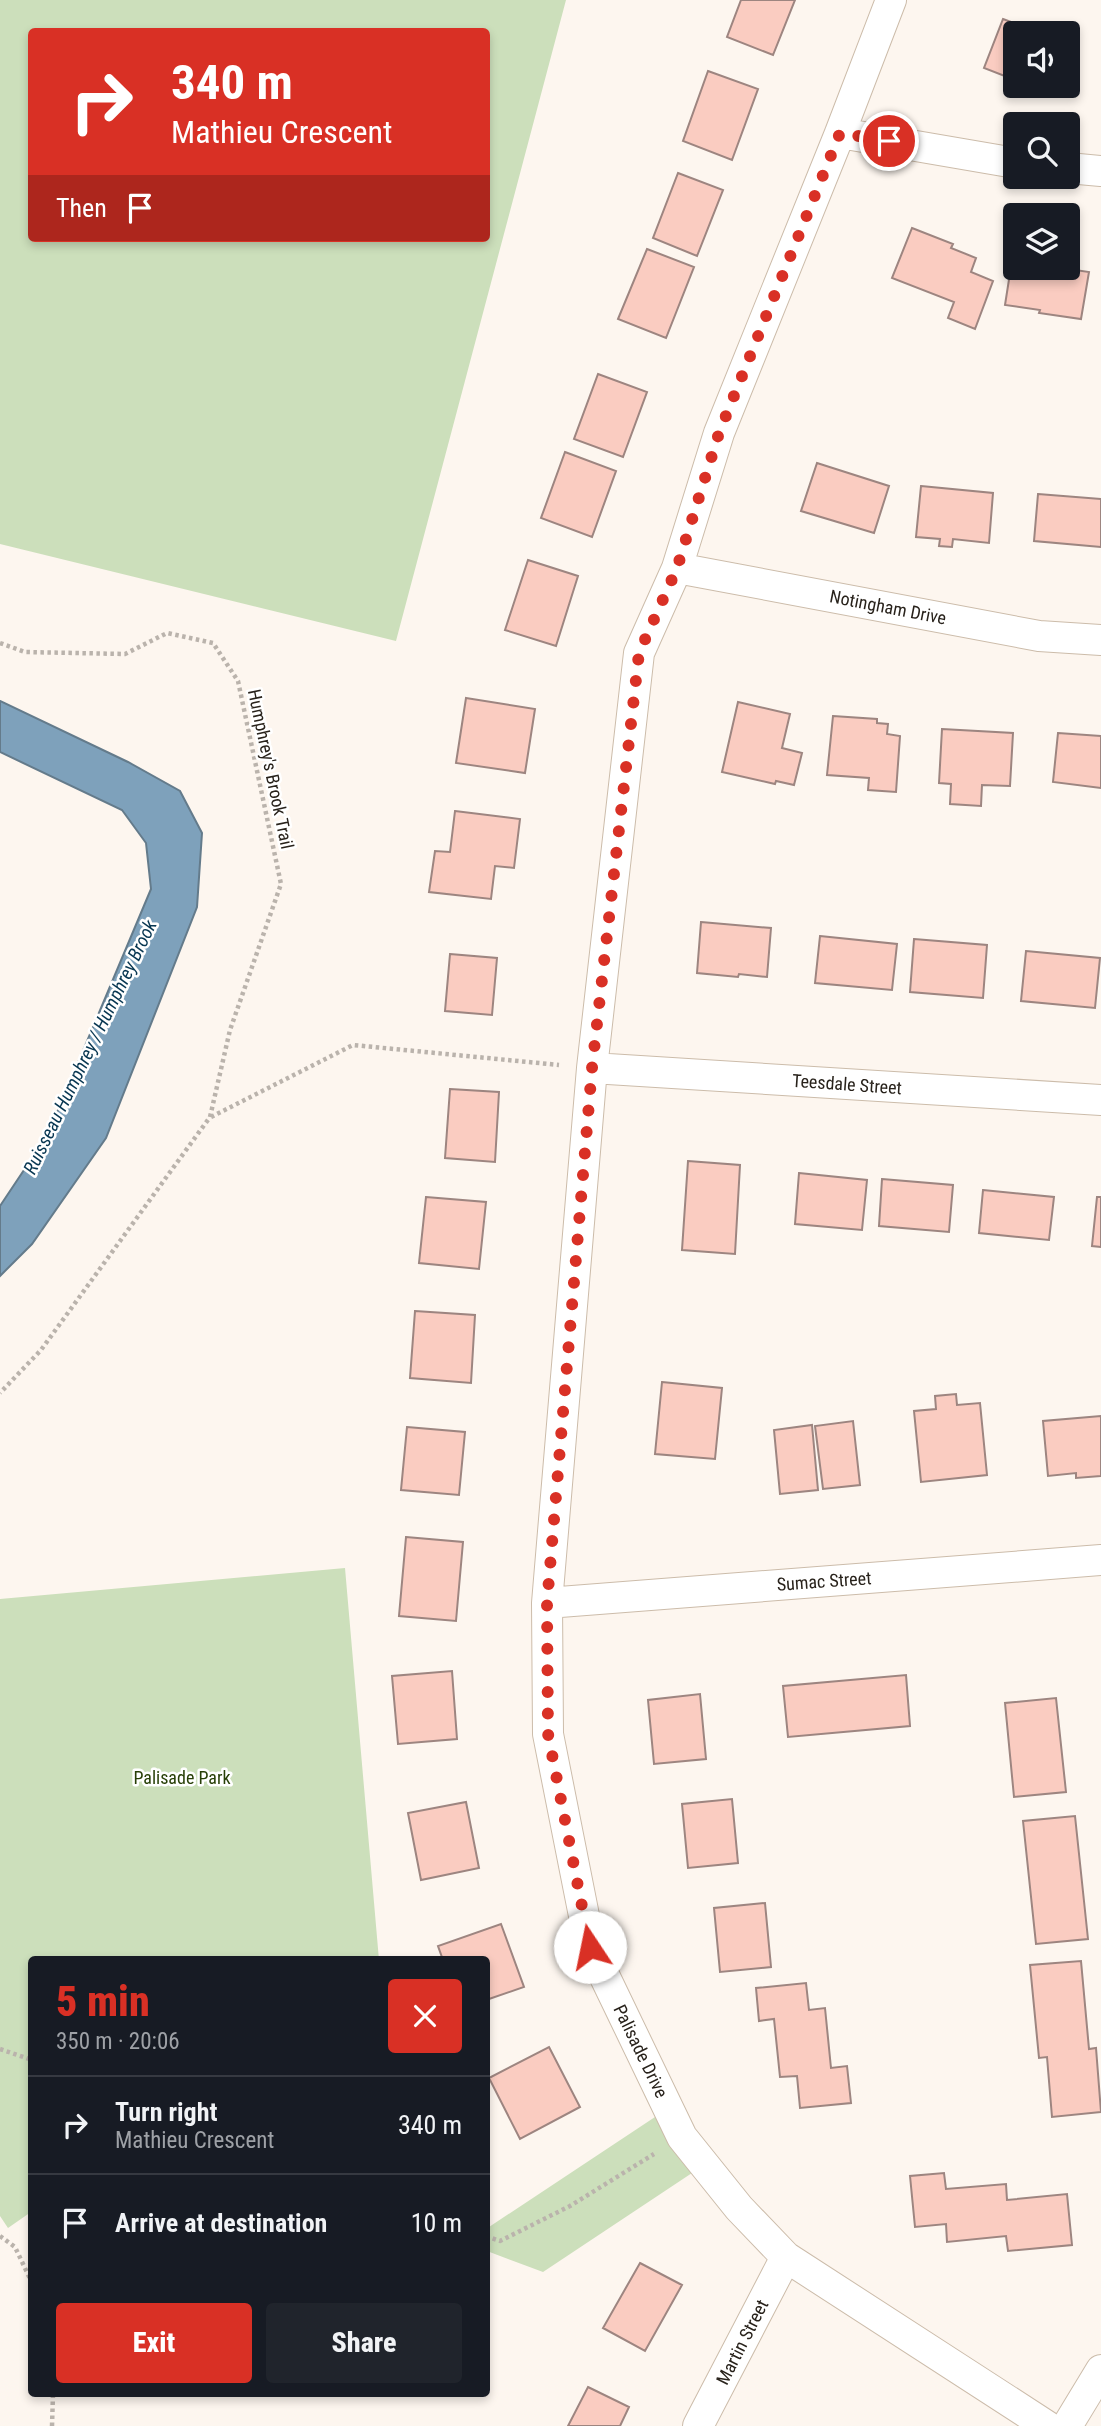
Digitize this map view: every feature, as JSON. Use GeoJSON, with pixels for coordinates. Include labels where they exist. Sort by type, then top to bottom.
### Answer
{"type":"FeatureCollection","features":[{"type":"Feature","properties":{"kind":"street","name":"Palisade Drive"},"geometry":{"type":"LineString","coordinates":[[891,0],[719,433],[677,568],[639,653],[592,1068],[547,1603],[548,1734],[590,1947],[682,2137],[739,2208],[786,2257],[1047,2426]]}},
{"type":"Feature","properties":{"kind":"street"},"geometry":{"type":"LineString","coordinates":[[840,133],[1003,161]]}},
{"type":"Feature","properties":{"kind":"street"},"geometry":{"type":"LineString","coordinates":[[1080,169],[1101,171]]}},
{"type":"Feature","properties":{"kind":"street","name":"Notingham Drive"},"geometry":{"type":"LineString","coordinates":[[677,568],[1039,636],[1101,640]]}},
{"type":"Feature","properties":{"kind":"street","name":"Teesdale Street"},"geometry":{"type":"LineString","coordinates":[[592,1068],[1101,1100]]}},
{"type":"Feature","properties":{"kind":"street","name":"Sumac Street"},"geometry":{"type":"LineString","coordinates":[[547,1603],[1101,1560]]}},
{"type":"Feature","properties":{"kind":"street","name":"Martin Street"},"geometry":{"type":"LineString","coordinates":[[698,2426],[786,2257]]}},
{"type":"Feature","properties":{"kind":"street"},"geometry":{"type":"LineString","coordinates":[[1067,2426],[1101,2370]]}},
{"type":"Feature","properties":{"kind":"path","name":"Humphrey's Brook Trail"},"geometry":{"type":"LineString","coordinates":[[0,643],[24,652],[125,654],[167,633],[213,643],[238,681],[281,884],[230,1030],[210,1117],[41,1350],[0,1393]]}},
{"type":"Feature","properties":{"kind":"path","name":"Humphrey's Brook Trail"},"geometry":{"type":"LineString","coordinates":[[210,1117],[353,1045],[592,1068]]}},
{"type":"Feature","properties":{"kind":"path"},"geometry":{"type":"LineString","coordinates":[[0,2049],[28,2059]]}},
{"type":"Feature","properties":{"kind":"path"},"geometry":{"type":"LineString","coordinates":[[490,2237],[500,2241],[570,2206],[682,2137]]}},
{"type":"Feature","properties":{"kind":"path"},"geometry":{"type":"LineString","coordinates":[[0,2236],[15,2247],[28,2275]]}},
{"type":"Feature","properties":{"kind":"path"},"geometry":{"type":"LineString","coordinates":[[52,2426],[53,2397]]}},
{"type":"Feature","properties":{"kind":"green space"},"geometry":{"type":"Polygon","coordinates":[[[0,0],[566,0],[396,641],[0,544],[0,0]]]}},
{"type":"Feature","properties":{"kind":"green space","name":"Palisade Park"},"geometry":{"type":"Polygon","coordinates":[[[345,1568],[379,1956],[28,1956],[28,2214],[8,2228],[0,2216],[0,1599],[345,1568]]]}},
{"type":"Feature","properties":{"kind":"green space"},"geometry":{"type":"Polygon","coordinates":[[[655,2117],[692,2173],[543,2272],[490,2252],[490,2226],[655,2117]]]}},
{"type":"Feature","properties":{"kind":"water","name":"Ruisseau Humphrey / Humphrey Brook"},"geometry":{"type":"Polygon","coordinates":[[[0,701],[128,762],[180,791],[202,833],[197,907],[106,1138],[32,1244],[0,1276],[0,1206],[48,1134],[151,889],[146,843],[122,810],[0,752],[0,701]]]}},
{"type":"Feature","properties":{"kind":"building"},"geometry":{"type":"Polygon","coordinates":[[[741,0],[795,0],[773,55],[727,37],[741,0]]]}},
{"type":"Feature","properties":{"kind":"building"},"geometry":{"type":"Polygon","coordinates":[[[1003,19],[1008,21],[1003,21],[1003,75],[984,68],[1003,19]]]}},
{"type":"Feature","properties":{"kind":"building"},"geometry":{"type":"Polygon","coordinates":[[[708,71],[758,89],[732,160],[683,141],[708,71]]]}},
{"type":"Feature","properties":{"kind":"building"},"geometry":{"type":"Polygon","coordinates":[[[678,173],[723,190],[697,256],[653,238],[678,173]]]}},
{"type":"Feature","properties":{"kind":"building"},"geometry":{"type":"Polygon","coordinates":[[[912,228],[953,244],[951,248],[976,258],[971,272],[993,281],[975,329],[948,318],[954,302],[892,278],[912,228]]]}},
{"type":"Feature","properties":{"kind":"building"},"geometry":{"type":"Polygon","coordinates":[[[647,249],[694,267],[666,338],[618,319],[647,249]]]}},
{"type":"Feature","properties":{"kind":"building"},"geometry":{"type":"Polygon","coordinates":[[[1080,271],[1089,272],[1081,319],[1005,305],[1009,280],[1080,280],[1080,271]]]}},
{"type":"Feature","properties":{"kind":"building"},"geometry":{"type":"Polygon","coordinates":[[[598,374],[647,392],[623,457],[574,439],[598,374]]]}},
{"type":"Feature","properties":{"kind":"building"},"geometry":{"type":"Polygon","coordinates":[[[565,452],[616,471],[592,537],[541,518],[565,452]]]}},
{"type":"Feature","properties":{"kind":"building"},"geometry":{"type":"Polygon","coordinates":[[[817,463],[889,486],[874,533],[801,511],[817,463]]]}},
{"type":"Feature","properties":{"kind":"building"},"geometry":{"type":"Polygon","coordinates":[[[921,486],[993,493],[989,543],[953,539],[952,547],[939,546],[940,539],[916,537],[921,486]]]}},
{"type":"Feature","properties":{"kind":"building"},"geometry":{"type":"Polygon","coordinates":[[[1038,494],[1101,499],[1101,547],[1034,541],[1038,494]]]}},
{"type":"Feature","properties":{"kind":"building"},"geometry":{"type":"Polygon","coordinates":[[[528,560],[578,576],[556,646],[505,630],[528,560]]]}},
{"type":"Feature","properties":{"kind":"building"},"geometry":{"type":"Polygon","coordinates":[[[466,698],[535,709],[525,773],[456,763],[466,698]]]}},
{"type":"Feature","properties":{"kind":"building"},"geometry":{"type":"Polygon","coordinates":[[[738,702],[790,714],[782,748],[802,753],[794,785],[776,781],[775,784],[722,772],[738,702]]]}},
{"type":"Feature","properties":{"kind":"building"},"geometry":{"type":"Polygon","coordinates":[[[833,716],[877,719],[877,723],[888,724],[887,734],[900,736],[896,792],[868,790],[869,778],[827,775],[833,716]]]}},
{"type":"Feature","properties":{"kind":"building"},"geometry":{"type":"Polygon","coordinates":[[[942,729],[1013,733],[1010,786],[982,785],[981,806],[950,804],[951,784],[939,783],[942,729]]]}},
{"type":"Feature","properties":{"kind":"building"},"geometry":{"type":"Polygon","coordinates":[[[1058,733],[1101,736],[1101,788],[1053,782],[1058,733]]]}},
{"type":"Feature","properties":{"kind":"building"},"geometry":{"type":"Polygon","coordinates":[[[455,811],[520,819],[514,868],[495,866],[491,899],[429,892],[435,851],[450,852],[455,811]]]}},
{"type":"Feature","properties":{"kind":"building"},"geometry":{"type":"Polygon","coordinates":[[[701,922],[771,928],[767,977],[697,973],[701,922]]]}},
{"type":"Feature","properties":{"kind":"building"},"geometry":{"type":"Polygon","coordinates":[[[820,936],[897,944],[892,990],[815,983],[820,936]]]}},
{"type":"Feature","properties":{"kind":"building"},"geometry":{"type":"Polygon","coordinates":[[[914,939],[987,945],[983,998],[910,992],[914,939]]]}},
{"type":"Feature","properties":{"kind":"building"},"geometry":{"type":"Polygon","coordinates":[[[1026,951],[1100,958],[1095,1008],[1021,1001],[1026,951]]]}},
{"type":"Feature","properties":{"kind":"building"},"geometry":{"type":"Polygon","coordinates":[[[450,954],[497,958],[492,1015],[445,1011],[450,954]]]}},
{"type":"Feature","properties":{"kind":"building"},"geometry":{"type":"Polygon","coordinates":[[[450,1089],[499,1092],[495,1162],[445,1158],[450,1089]]]}},
{"type":"Feature","properties":{"kind":"building"},"geometry":{"type":"Polygon","coordinates":[[[688,1161],[740,1165],[735,1254],[682,1250],[688,1161]]]}},
{"type":"Feature","properties":{"kind":"building"},"geometry":{"type":"Polygon","coordinates":[[[799,1173],[867,1180],[862,1230],[795,1224],[799,1173]]]}},
{"type":"Feature","properties":{"kind":"building"},"geometry":{"type":"Polygon","coordinates":[[[882,1179],[953,1185],[949,1232],[879,1226],[882,1179]]]}},
{"type":"Feature","properties":{"kind":"building"},"geometry":{"type":"Polygon","coordinates":[[[983,1190],[1054,1197],[1049,1240],[979,1233],[983,1190]]]}},
{"type":"Feature","properties":{"kind":"building"},"geometry":{"type":"Polygon","coordinates":[[[426,1197],[486,1202],[479,1269],[419,1263],[426,1197]]]}},
{"type":"Feature","properties":{"kind":"building"},"geometry":{"type":"Polygon","coordinates":[[[1097,1197],[1101,1197],[1101,1247],[1092,1246],[1097,1197]]]}},
{"type":"Feature","properties":{"kind":"building"},"geometry":{"type":"Polygon","coordinates":[[[415,1311],[475,1315],[471,1383],[410,1378],[415,1311]]]}},
{"type":"Feature","properties":{"kind":"building"},"geometry":{"type":"Polygon","coordinates":[[[662,1382],[722,1388],[715,1459],[655,1454],[662,1382]]]}},
{"type":"Feature","properties":{"kind":"building"},"geometry":{"type":"Polygon","coordinates":[[[956,1394],[957,1405],[980,1403],[987,1475],[921,1482],[914,1411],[936,1409],[935,1396],[956,1394]]]}},
{"type":"Feature","properties":{"kind":"building"},"geometry":{"type":"Polygon","coordinates":[[[1101,1416],[1101,1476],[1076,1478],[1076,1473],[1048,1476],[1043,1421],[1101,1416]]]}},
{"type":"Feature","properties":{"kind":"building"},"geometry":{"type":"Polygon","coordinates":[[[853,1421],[860,1485],[823,1489],[815,1426],[853,1421]]]}},
{"type":"Feature","properties":{"kind":"building"},"geometry":{"type":"Polygon","coordinates":[[[812,1425],[818,1490],[780,1494],[774,1430],[812,1425]]]}},
{"type":"Feature","properties":{"kind":"building"},"geometry":{"type":"Polygon","coordinates":[[[407,1427],[465,1432],[459,1495],[401,1490],[407,1427]]]}},
{"type":"Feature","properties":{"kind":"building"},"geometry":{"type":"Polygon","coordinates":[[[406,1537],[463,1542],[456,1621],[399,1616],[406,1537]]]}},
{"type":"Feature","properties":{"kind":"building"},"geometry":{"type":"Polygon","coordinates":[[[452,1671],[457,1739],[398,1744],[392,1676],[452,1671]]]}},
{"type":"Feature","properties":{"kind":"building"},"geometry":{"type":"Polygon","coordinates":[[[906,1675],[910,1726],[788,1737],[783,1686],[906,1675]]]}},
{"type":"Feature","properties":{"kind":"building"},"geometry":{"type":"Polygon","coordinates":[[[700,1694],[706,1759],[654,1764],[648,1700],[700,1694]]]}},
{"type":"Feature","properties":{"kind":"building"},"geometry":{"type":"Polygon","coordinates":[[[1056,1698],[1066,1792],[1014,1797],[1005,1703],[1056,1698]]]}},
{"type":"Feature","properties":{"kind":"building"},"geometry":{"type":"Polygon","coordinates":[[[732,1799],[738,1863],[688,1868],[682,1804],[732,1799]]]}},
{"type":"Feature","properties":{"kind":"building"},"geometry":{"type":"Polygon","coordinates":[[[466,1802],[479,1868],[421,1880],[408,1813],[466,1802]]]}},
{"type":"Feature","properties":{"kind":"building"},"geometry":{"type":"Polygon","coordinates":[[[1075,1816],[1088,1939],[1036,1944],[1023,1821],[1075,1816]]]}},
{"type":"Feature","properties":{"kind":"building"},"geometry":{"type":"Polygon","coordinates":[[[765,1903],[771,1967],[720,1972],[714,1908],[765,1903]]]}},
{"type":"Feature","properties":{"kind":"building"},"geometry":{"type":"Polygon","coordinates":[[[501,1924],[524,1987],[490,1999],[490,1956],[442,1956],[438,1946],[501,1924]]]}},
{"type":"Feature","properties":{"kind":"building"},"geometry":{"type":"Polygon","coordinates":[[[1081,1961],[1089,2049],[1096,2048],[1101,2112],[1052,2117],[1047,2057],[1039,2058],[1030,1965],[1081,1961]]]}},
{"type":"Feature","properties":{"kind":"building"},"geometry":{"type":"Polygon","coordinates":[[[806,1983],[809,2010],[825,2008],[831,2068],[847,2066],[851,2103],[800,2108],[797,2076],[780,2077],[774,2019],[759,2021],[756,1988],[806,1983]]]}},
{"type":"Feature","properties":{"kind":"building"},"geometry":{"type":"Polygon","coordinates":[[[549,2047],[580,2107],[520,2139],[490,2077],[549,2047]]]}},
{"type":"Feature","properties":{"kind":"building"},"geometry":{"type":"Polygon","coordinates":[[[944,2173],[946,2189],[1006,2184],[1007,2200],[1067,2194],[1072,2245],[1008,2251],[1006,2236],[947,2242],[946,2224],[915,2227],[910,2176],[944,2173]]]}},
{"type":"Feature","properties":{"kind":"building"},"geometry":{"type":"Polygon","coordinates":[[[640,2263],[682,2285],[645,2351],[603,2328],[640,2263]]]}},
{"type":"Feature","properties":{"kind":"building"},"geometry":{"type":"Polygon","coordinates":[[[588,2387],[629,2407],[620,2426],[568,2426],[588,2387]]]}},
{"type":"Feature","properties":{"kind":"route"},"geometry":{"type":"LineString","coordinates":[[590,1947],[548,1734],[547,1603],[592,1068],[639,653],[677,568],[719,433],[840,133],[889,141]]}}]}
